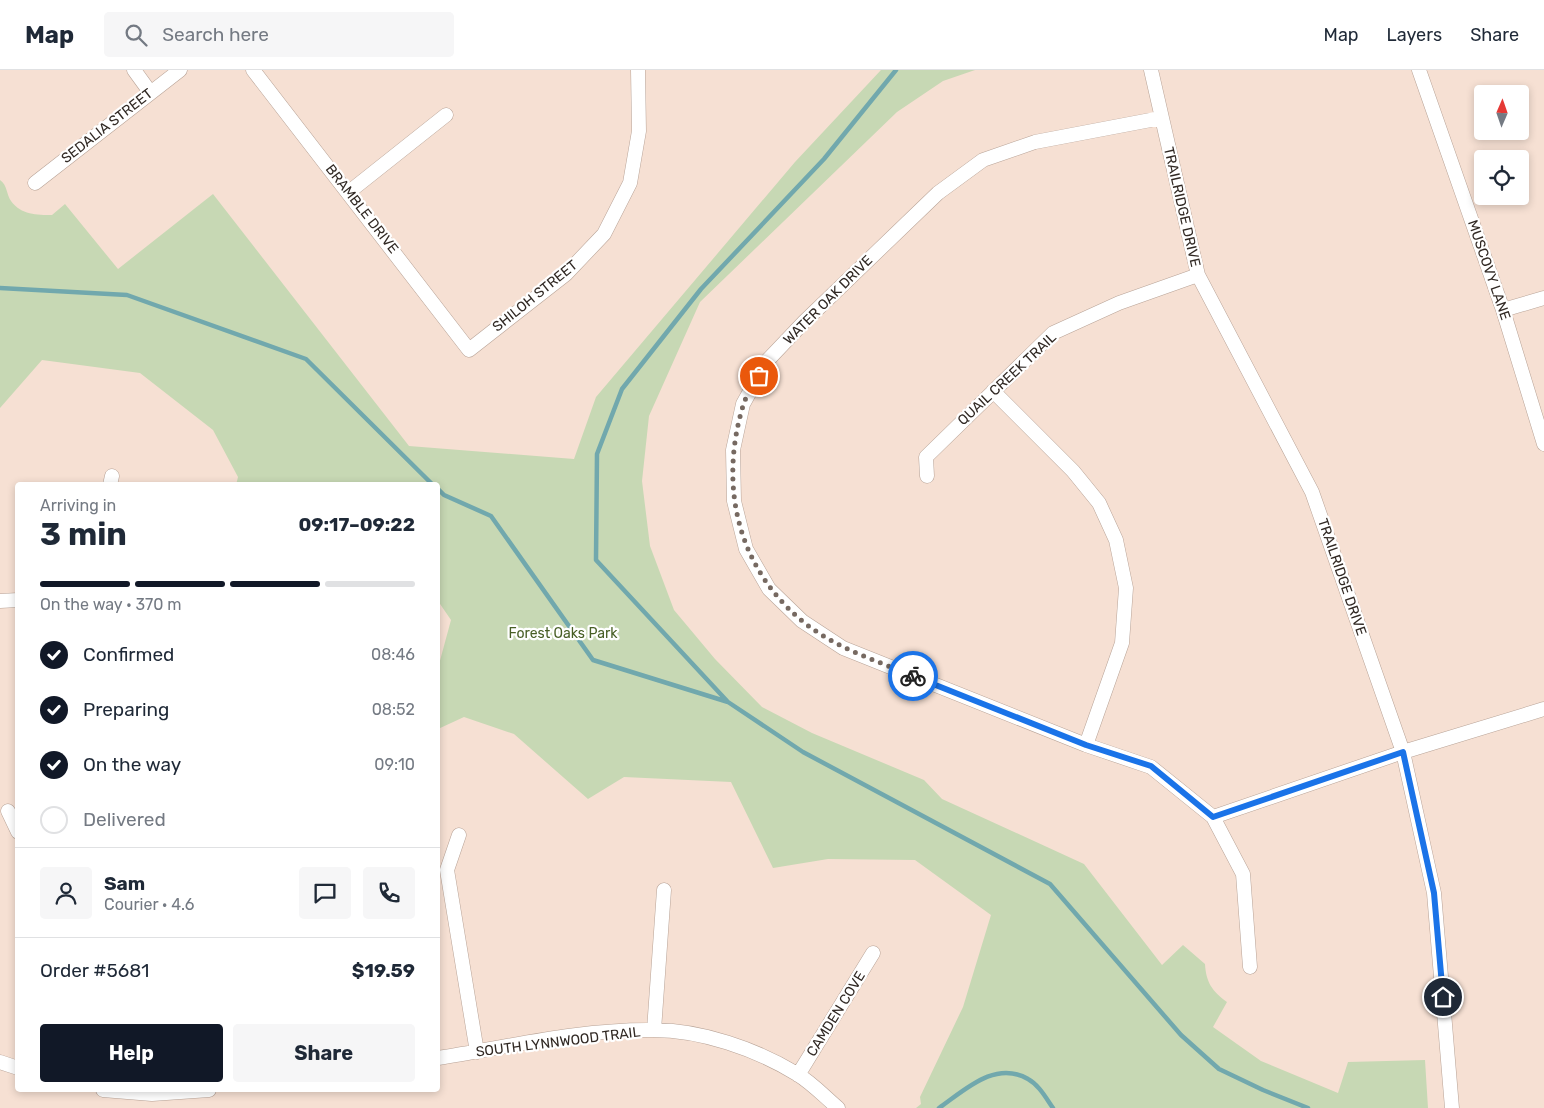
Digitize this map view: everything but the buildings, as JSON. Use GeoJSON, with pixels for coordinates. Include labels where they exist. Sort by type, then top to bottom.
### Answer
{"type":"FeatureCollection","features":[{"type":"Feature","properties":{"kind":"street"},"geometry":{"type":"LineString","coordinates":[[134,70],[150,92]]}},
{"type":"Feature","properties":{"kind":"street","name":"SEDALIA STREET"},"geometry":{"type":"LineString","coordinates":[[35,183],[180,70]]}},
{"type":"Feature","properties":{"kind":"street","name":"BRAMBLE DRIVE"},"geometry":{"type":"LineString","coordinates":[[253,70],[469,350]]}},
{"type":"Feature","properties":{"kind":"street","name":"SHILOH STREET"},"geometry":{"type":"LineString","coordinates":[[469,350],[566,274],[604,234],[630,183],[639,132],[638,70]]}},
{"type":"Feature","properties":{"kind":"street","name":"TRAILRIDGE DRIVE"},"geometry":{"type":"LineString","coordinates":[[1151,70],[1198,275],[1312,492],[1403,752],[1434,893],[1452,1108]]}},
{"type":"Feature","properties":{"kind":"street","name":"MUSCOVY LANE"},"geometry":{"type":"LineString","coordinates":[[1420,70],[1503,310],[1544,444]]}},
{"type":"Feature","properties":{"kind":"street"},"geometry":{"type":"LineString","coordinates":[[349,192],[446,115]]}},
{"type":"Feature","properties":{"kind":"street","name":"WATER OAK DRIVE"},"geometry":{"type":"LineString","coordinates":[[1161,118],[1035,142],[983,160],[938,193],[804,322],[767,361],[743,404],[733,450],[734,501],[746,548],[769,588],[802,621],[843,648],[1086,745],[1151,766],[1213,817],[1243,874],[1250,967]]}},
{"type":"Feature","properties":{"kind":"street","name":"QUAIL CREEK TRAIL"},"geometry":{"type":"LineString","coordinates":[[927,476],[926,457],[1053,333],[1119,303],[1198,275]]}},
{"type":"Feature","properties":{"kind":"street"},"geometry":{"type":"LineString","coordinates":[[1503,310],[1544,298]]}},
{"type":"Feature","properties":{"kind":"street"},"geometry":{"type":"LineString","coordinates":[[993,391],[1073,471],[1089,490],[1099,503],[1116,540],[1126,588],[1122,643],[1086,745]]}},
{"type":"Feature","properties":{"kind":"street"},"geometry":{"type":"LineString","coordinates":[[0,601],[15,600]]}},
{"type":"Feature","properties":{"kind":"street"},"geometry":{"type":"LineString","coordinates":[[1213,817],[1403,752],[1544,709]]}},
{"type":"Feature","properties":{"kind":"street"},"geometry":{"type":"LineString","coordinates":[[8,811],[15,826]]}},
{"type":"Feature","properties":{"kind":"street"},"geometry":{"type":"LineString","coordinates":[[459,835],[447,870],[477,1052]]}},
{"type":"Feature","properties":{"kind":"street"},"geometry":{"type":"LineString","coordinates":[[654,1030],[664,890]]}},
{"type":"Feature","properties":{"kind":"street","name":"CAMDEN COVE"},"geometry":{"type":"LineString","coordinates":[[798,1075],[873,952]]}},
{"type":"Feature","properties":{"kind":"street","name":"SOUTH LYNNWOOD TRAIL"},"geometry":{"type":"LineString","coordinates":[[440,1058],[608,1032],[654,1030],[691,1035],[729,1044],[765,1058],[798,1075],[838,1108]]}},
{"type":"Feature","properties":{"kind":"street"},"geometry":{"type":"LineString","coordinates":[[0,1062],[15,1067]]}},
{"type":"Feature","properties":{"kind":"street"},"geometry":{"type":"LineString","coordinates":[[128,1092],[152,1094],[180,1092]]}},
{"type":"Feature","properties":{"kind":"green space","name":"Forest Oaks Park"},"geometry":{"type":"Polygon","coordinates":[[[881,70],[975,70],[943,81],[897,112],[700,302],[649,416],[642,481],[650,546],[674,610],[715,659],[762,707],[812,733],[924,780],[942,799],[1084,864],[1162,965],[1183,945],[1205,964],[1211,986],[1227,1002],[1213,1027],[1261,1061],[1338,1093],[1348,1062],[1425,1060],[1428,1108],[916,1108],[921,1104],[920,1097],[963,1007],[991,915],[915,860],[828,859],[773,868],[731,782],[624,777],[588,799],[514,734],[464,717],[440,728],[440,661],[451,620],[440,604],[440,482],[237,482],[238,477],[213,430],[140,373],[42,360],[0,408],[0,180],[11,201],[24,212],[52,215],[65,204],[118,269],[213,194],[409,446],[574,459],[596,397],[795,162],[881,70]]]}},
{"type":"Feature","properties":{"kind":"waterway"},"geometry":{"type":"LineString","coordinates":[[727,701],[596,560],[597,454],[622,389],[701,289],[824,159],[896,70]]}},
{"type":"Feature","properties":{"kind":"waterway"},"geometry":{"type":"LineString","coordinates":[[0,288],[127,295],[306,359],[430,482]]}},
{"type":"Feature","properties":{"kind":"waterway"},"geometry":{"type":"LineString","coordinates":[[440,491],[444,495],[491,516],[593,660],[728,702],[803,752],[1050,884],[1181,1035],[1219,1069],[1263,1090],[1308,1108]]}},
{"type":"Feature","properties":{"kind":"waterway"},"geometry":{"type":"LineString","coordinates":[[939,1108],[981,1080],[992,1075],[1004,1073],[1016,1074],[1028,1079],[1036,1085],[1053,1108]]}},
{"type":"Feature","properties":{"kind":"way so far"},"geometry":{"type":"LineString","coordinates":[[759,376],[743,404],[733,450],[734,501],[746,548],[769,588],[802,621],[843,648],[913,676]]}},
{"type":"Feature","properties":{"kind":"route"},"geometry":{"type":"LineString","coordinates":[[913,676],[1086,745],[1151,766],[1213,817],[1403,752],[1434,893],[1443,997]]}}]}
